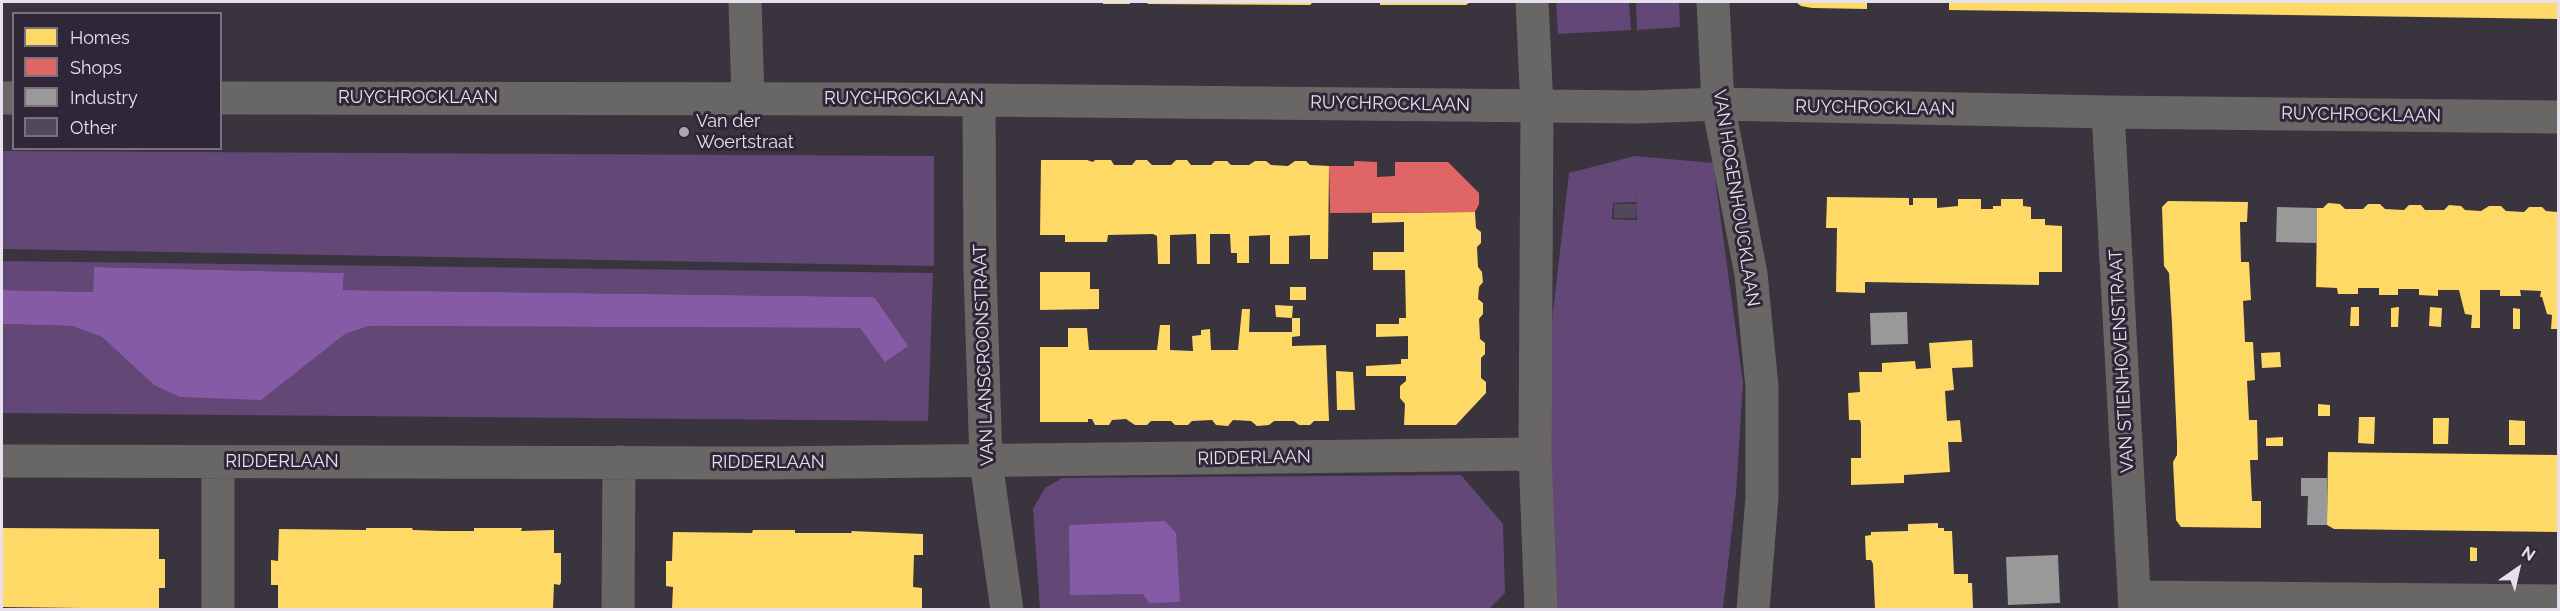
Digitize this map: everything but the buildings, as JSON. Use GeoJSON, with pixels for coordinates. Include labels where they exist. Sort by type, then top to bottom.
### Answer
{"type":"FeatureCollection","features":[{"type":"Feature","properties":{"kind":"street"},"geometry":{"type":"LineString","coordinates":[[745,2],[748,99]]}},
{"type":"Feature","properties":{"kind":"street"},"geometry":{"type":"LineString","coordinates":[[1532,2],[1537,106],[1535,454],[1541,609]]}},
{"type":"Feature","properties":{"kind":"street","name":"VAN HOGENHOUCKLAAN"},"geometry":{"type":"LineString","coordinates":[[1713,2],[1718,104],[1751,274],[1762,387],[1762,497],[1753,609]]}},
{"type":"Feature","properties":{"kind":"street","name":"RUYCHROCKLAAN"},"geometry":{"type":"LineString","coordinates":[[222,98],[979,100],[1537,106],[1718,104],[2108,112],[2559,117]]}},
{"type":"Feature","properties":{"kind":"street","name":"VAN LANSCROONSTRAAT"},"geometry":{"type":"LineString","coordinates":[[979,100],[980,271],[986,462],[1006,609]]}},
{"type":"Feature","properties":{"kind":"street","name":"VAN STIENHOVENSTRAAT"},"geometry":{"type":"LineString","coordinates":[[2108,112],[2135,603]]}},
{"type":"Feature","properties":{"kind":"street","name":"RIDDERLAAN"},"geometry":{"type":"LineString","coordinates":[[2,461],[986,462],[1535,454]]}},
{"type":"Feature","properties":{"kind":"street"},"geometry":{"type":"LineString","coordinates":[[218,609],[219,462]]}},
{"type":"Feature","properties":{"kind":"street"},"geometry":{"type":"LineString","coordinates":[[618,609],[619,462]]}},
{"type":"Feature","properties":{"kind":"street"},"geometry":{"type":"LineString","coordinates":[[2135,603],[2559,601]]}},
{"type":"Feature","properties":{"kind":"shaded area"},"geometry":{"type":"Polygon","coordinates":[[[1556,2],[1629,2],[1631,30],[1558,34],[1556,2]]]}},
{"type":"Feature","properties":{"kind":"shaded area"},"geometry":{"type":"Polygon","coordinates":[[[1636,2],[1679,2],[1680,27],[1637,30],[1636,2]]]}},
{"type":"Feature","properties":{"kind":"shaded area"},"geometry":{"type":"Polygon","coordinates":[[[2,151],[934,156],[934,266],[2,249],[2,151]]]}},
{"type":"Feature","properties":{"kind":"shaded area"},"geometry":{"type":"Polygon","coordinates":[[[1635,156],[1713,163],[1743,383],[1736,493],[1723,609],[1555,610],[1548,397],[1553,312],[1569,173],[1635,156]],[[1635,177],[1636,202],[1613,203],[1612,219],[1637,220],[1635,177]]]}},
{"type":"Feature","properties":{"kind":"shaded area"},"geometry":{"type":"Polygon","coordinates":[[[2,261],[933,273],[928,421],[2,413],[2,324],[72,326],[102,337],[154,385],[317,355],[345,334],[369,326],[860,328],[874,297],[343,290],[344,273],[94,267],[93,292],[2,290],[2,261]]]}},
{"type":"Feature","properties":{"kind":"shaded area"},"geometry":{"type":"Polygon","coordinates":[[[94,267],[344,273],[343,290],[874,297],[908,346],[885,362],[860,328],[369,326],[345,334],[261,400],[180,397],[154,385],[102,337],[72,326],[2,324],[2,290],[93,292],[94,267]]]}},
{"type":"Feature","properties":{"kind":"shaded area"},"geometry":{"type":"Polygon","coordinates":[[[1461,475],[1503,524],[1505,593],[1488,610],[1040,609],[1033,509],[1045,488],[1062,478],[1461,475]]]}},
{"type":"Feature","properties":{"kind":"shaded area"},"geometry":{"type":"Polygon","coordinates":[[[1165,521],[1176,533],[1180,602],[1149,603],[1143,594],[1070,595],[1069,525],[1165,521]]]}},
{"type":"Feature","properties":{"kind":"place","name":"Van der Woertstraat"},"geometry":{"type":"Point","coordinates":[684,132]}}]}
